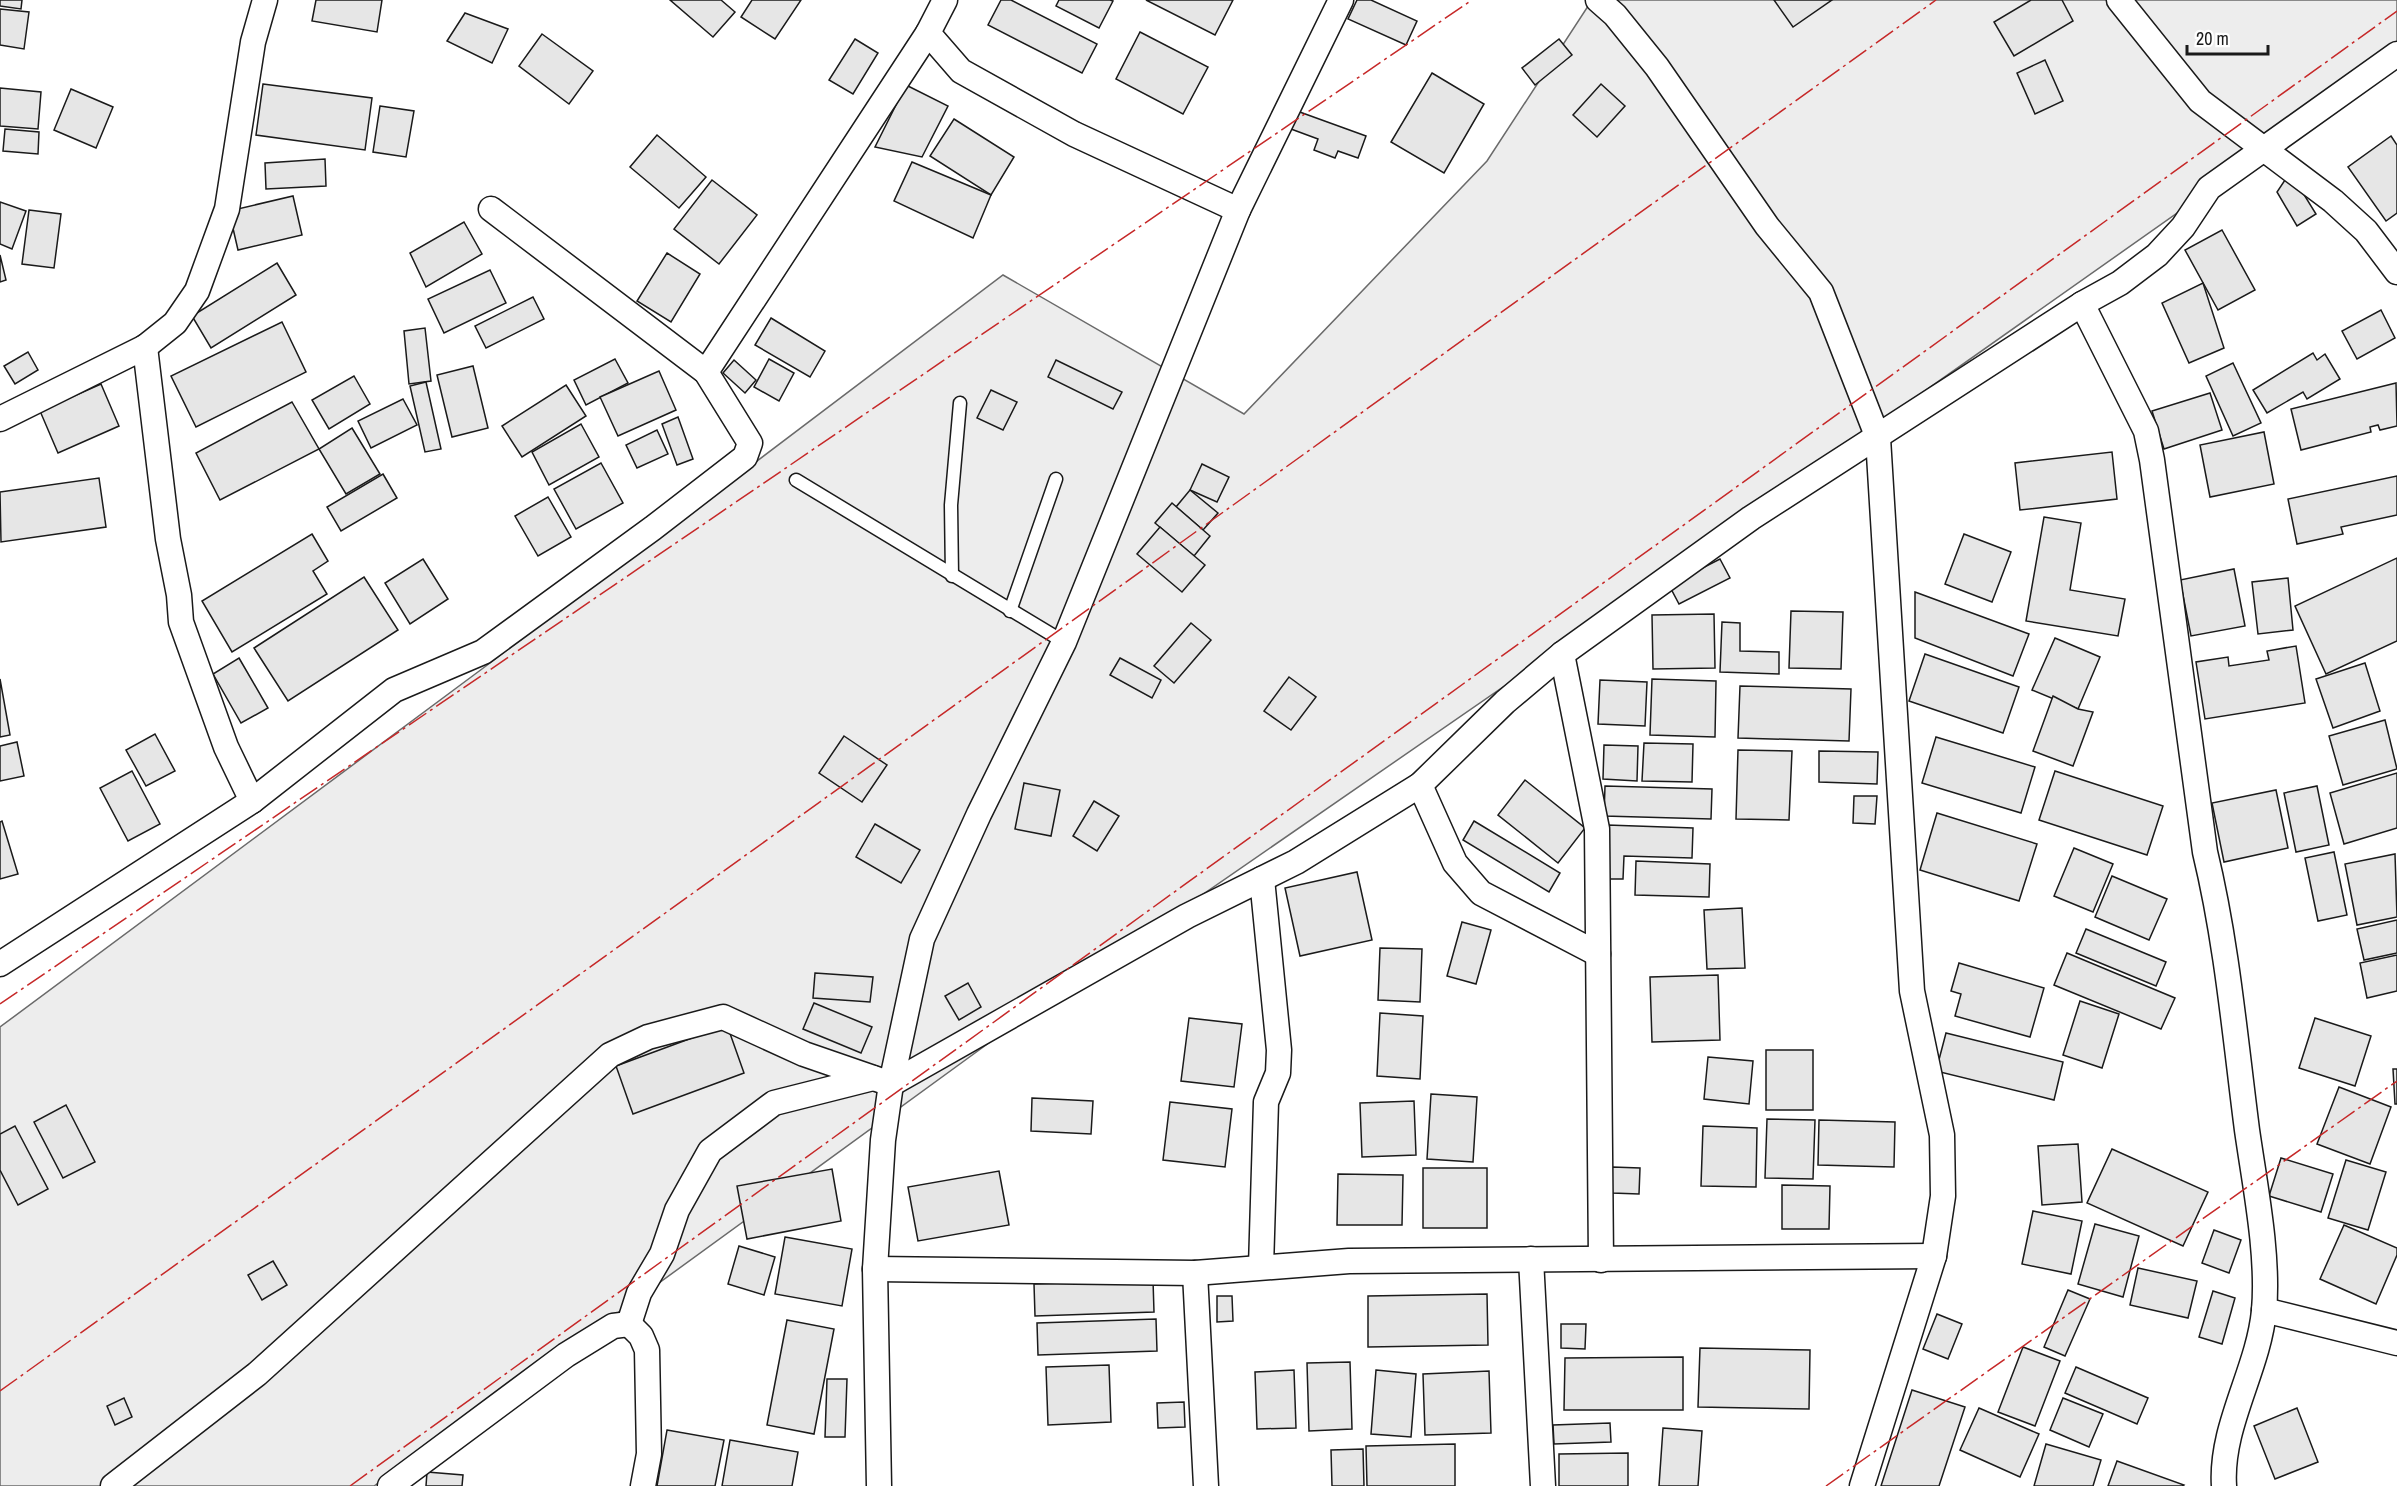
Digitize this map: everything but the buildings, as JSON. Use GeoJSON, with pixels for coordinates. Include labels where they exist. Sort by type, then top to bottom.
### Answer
{"type":"FeatureCollection","features":[{"type":"Feature","properties":{"kind":"street"},"geometry":{"type":"LineString","coordinates":[[0,419],[145,347],[175,323],[196,291],[227,209],[253,42],[265,0]]}},
{"type":"Feature","properties":{"kind":"street"},"geometry":{"type":"LineString","coordinates":[[706,372],[928,33],[945,0]]}},
{"type":"Feature","properties":{"kind":"street"},"geometry":{"type":"LineString","coordinates":[[879,1486],[875,1269],[883,1140],[882,1081],[922,939],[979,814],[1064,642],[1238,210],[1341,0]]}},
{"type":"Feature","properties":{"kind":"street"},"geometry":{"type":"LineString","coordinates":[[1598,0],[1615,15],[1658,68],[1767,226],[1821,292],[1878,438],[1912,991],[1942,1135],[1943,1196],[1935,1256],[1862,1486]]}},
{"type":"Feature","properties":{"kind":"street"},"geometry":{"type":"LineString","coordinates":[[2119,0],[2200,101],[2333,201],[2366,231],[2397,272]]}},
{"type":"Feature","properties":{"kind":"street"},"geometry":{"type":"LineString","coordinates":[[928,33],[960,71],[1074,134],[1238,210]]}},
{"type":"Feature","properties":{"kind":"street"},"geometry":{"type":"LineString","coordinates":[[629,1324],[639,1293],[662,1254],[677,1210],[710,1151],[774,1103],[882,1081],[1187,916],[1339,837],[1420,785],[1506,702],[1562,654],[1751,518],[2082,304],[2120,283],[2157,255],[2183,227],[2209,188],[2397,54]]}},
{"type":"Feature","properties":{"kind":"street"},"geometry":{"type":"LineString","coordinates":[[0,964],[252,801],[394,690],[483,652],[653,528],[745,457],[750,443],[706,372],[491,209]]}},
{"type":"Feature","properties":{"kind":"street"},"geometry":{"type":"LineString","coordinates":[[2082,304],[2146,431],[2152,460],[2205,852],[2219,918],[2261,1232],[2264,1310],[2255,1359],[2222,1460],[2224,1486]]}},
{"type":"Feature","properties":{"kind":"street"},"geometry":{"type":"LineString","coordinates":[[145,347],[168,539],[179,595],[181,622],[226,747],[252,801]]}},
{"type":"Feature","properties":{"kind":"street"},"geometry":{"type":"LineString","coordinates":[[1562,654],[1597,829],[1601,1260]]}},
{"type":"Feature","properties":{"kind":"street"},"geometry":{"type":"LineString","coordinates":[[1420,785],[1455,863],[1481,893],[1598,954]]}},
{"type":"Feature","properties":{"kind":"street"},"geometry":{"type":"LineString","coordinates":[[1261,1268],[1266,1102],[1278,1073],[1279,1050],[1262,879]]}},
{"type":"Feature","properties":{"kind":"street"},"geometry":{"type":"LineString","coordinates":[[113,1486],[257,1374],[610,1055],[648,1037],[723,1017],[804,1054],[882,1081]]}},
{"type":"Feature","properties":{"kind":"street"},"geometry":{"type":"LineString","coordinates":[[875,1269],[1195,1274],[1349,1261],[1935,1256]]}},
{"type":"Feature","properties":{"kind":"street"},"geometry":{"type":"LineString","coordinates":[[1531,1259],[1543,1486]]}},
{"type":"Feature","properties":{"kind":"street"},"geometry":{"type":"LineString","coordinates":[[1195,1274],[1206,1486]]}},
{"type":"Feature","properties":{"kind":"street"},"geometry":{"type":"LineString","coordinates":[[2264,1310],[2397,1343]]}},
{"type":"Feature","properties":{"kind":"street"},"geometry":{"type":"LineString","coordinates":[[390,1486],[566,1355],[612,1326],[629,1324]]}},
{"type":"Feature","properties":{"kind":"street"},"geometry":{"type":"LineString","coordinates":[[629,1324],[640,1336],[647,1350],[649,1454],[643,1486]]}},
{"type":"Feature","properties":{"kind":"lane"},"geometry":{"type":"LineString","coordinates":[[952,576],[951,505],[960,403]]}},
{"type":"Feature","properties":{"kind":"lane"},"geometry":{"type":"LineString","coordinates":[[1010,611],[1056,479]]}},
{"type":"Feature","properties":{"kind":"lane"},"geometry":{"type":"LineString","coordinates":[[795,480],[1064,642]]}},
{"type":"Feature","properties":{"kind":"shaded area"},"geometry":{"type":"Polygon","coordinates":[[[1592,0],[2397,0],[2397,58],[1600,620],[1008,1029],[560,1355],[374,1486],[0,1486],[0,1027],[490,663],[1003,275],[1244,414],[1487,161],[1592,0]]]}},
{"type":"Feature","properties":{"kind":"power"},"geometry":{"type":"LineString","coordinates":[[0,1004],[1472,0]]}},
{"type":"Feature","properties":{"kind":"power"},"geometry":{"type":"LineString","coordinates":[[0,1391],[1936,0]]}},
{"type":"Feature","properties":{"kind":"power"},"geometry":{"type":"LineString","coordinates":[[350,1486],[2397,11]]}},
{"type":"Feature","properties":{"kind":"power"},"geometry":{"type":"LineString","coordinates":[[1826,1486],[2397,1081]]}}]}
